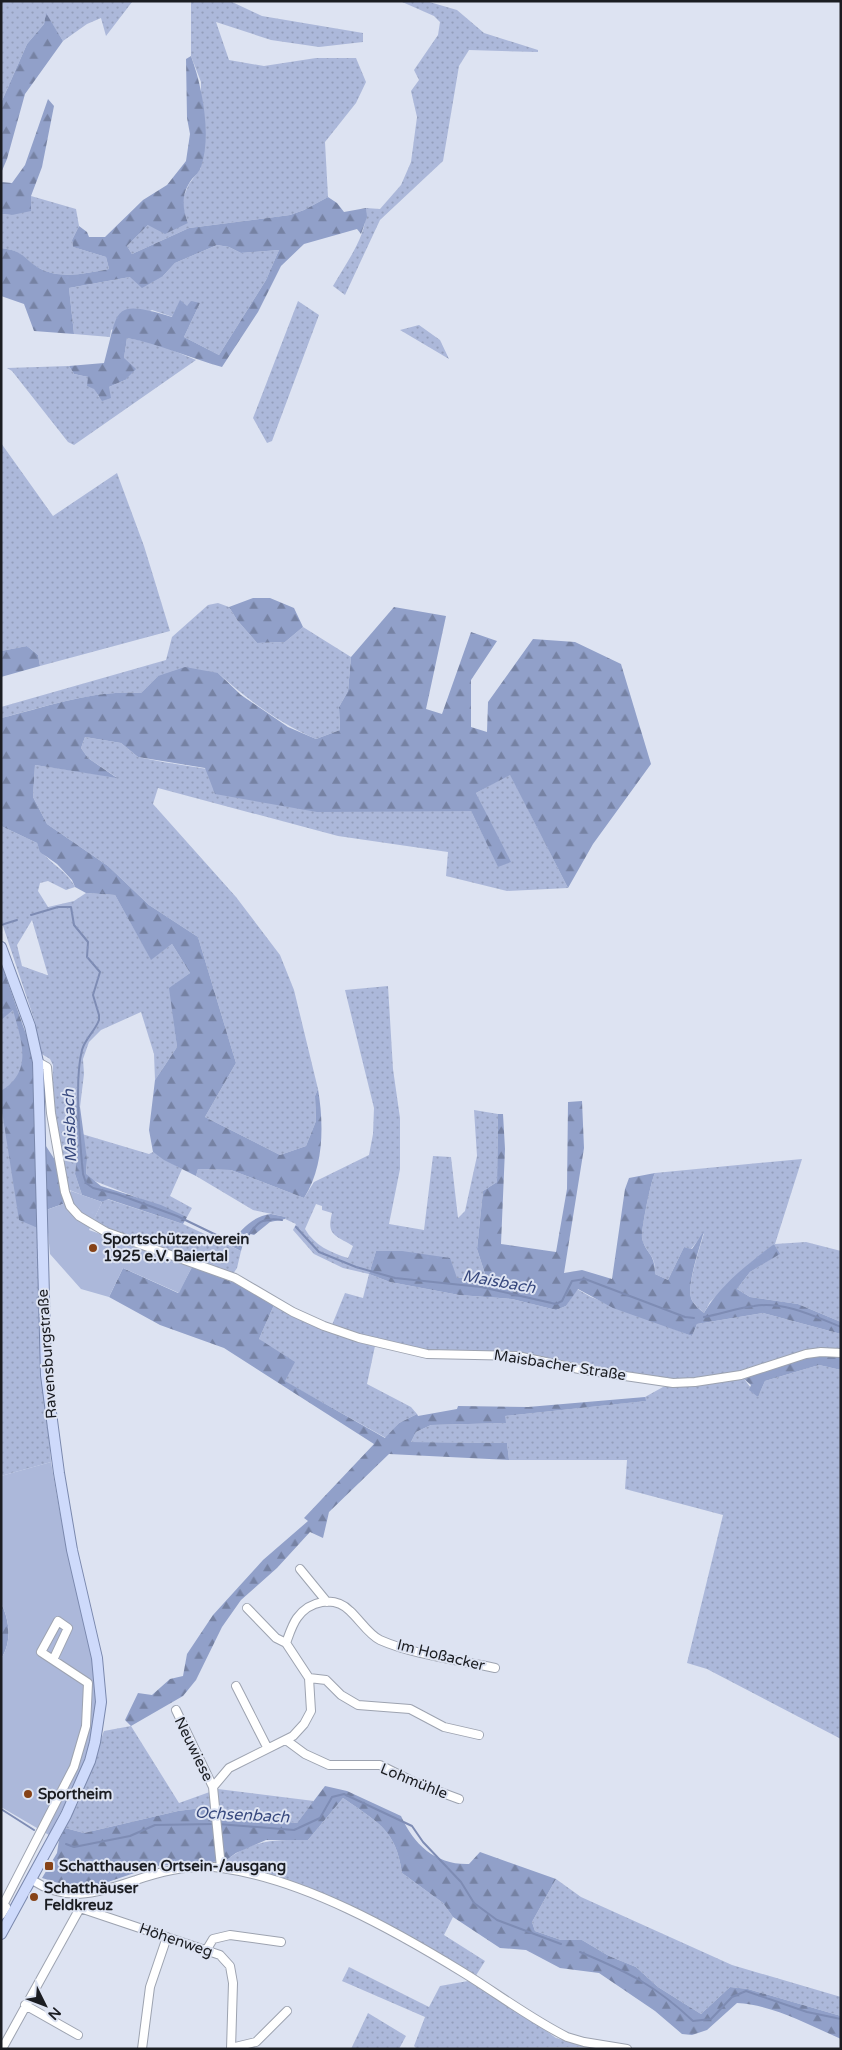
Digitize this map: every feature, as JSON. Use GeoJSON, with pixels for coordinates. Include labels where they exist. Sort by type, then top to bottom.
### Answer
{"type":"FeatureCollection","features":[{"type":"Feature","properties":{"kind":"main road","name":"Ravensburgstraße"},"geometry":{"type":"LineString","coordinates":[[1,947],[28,1017],[38,1062],[46,1375],[63,1500],[100,1679],[100,1714],[90,1762],[66,1815],[32,1880]]}},
{"type":"Feature","properties":{"kind":"main road"},"geometry":{"type":"LineString","coordinates":[[1,1934],[6,1907],[32,1880]]}},
{"type":"Feature","properties":{"kind":"street","name":"Maisbacher Straße"},"geometry":{"type":"LineString","coordinates":[[38,1062],[47,1067],[51,1113],[65,1192],[70,1206],[79,1216],[106,1232],[235,1278],[293,1312],[324,1326],[359,1338],[427,1354],[517,1356],[590,1371],[673,1383],[741,1376],[806,1354],[821,1352],[841,1353]]}},
{"type":"Feature","properties":{"kind":"street"},"geometry":{"type":"LineString","coordinates":[[300,1569],[328,1602]]}},
{"type":"Feature","properties":{"kind":"street"},"geometry":{"type":"LineString","coordinates":[[286,1643],[296,1618],[320,1601],[328,1602]]}},
{"type":"Feature","properties":{"kind":"street","name":"Im Hoßacker"},"geometry":{"type":"LineString","coordinates":[[328,1602],[335,1602],[348,1608],[378,1639],[406,1648],[495,1668]]}},
{"type":"Feature","properties":{"kind":"street"},"geometry":{"type":"LineString","coordinates":[[221,1867],[213,1787],[228,1768],[267,1747],[286,1740],[304,1724],[311,1711],[309,1678],[286,1643],[276,1638],[247,1608]]}},
{"type":"Feature","properties":{"kind":"street"},"geometry":{"type":"LineString","coordinates":[[1,1915],[74,1767],[86,1726],[88,1683],[53,1660],[41,1652],[58,1621],[68,1628],[53,1660]]}},
{"type":"Feature","properties":{"kind":"street"},"geometry":{"type":"LineString","coordinates":[[309,1678],[326,1680],[341,1695],[358,1705],[410,1709],[444,1727],[479,1735]]}},
{"type":"Feature","properties":{"kind":"street"},"geometry":{"type":"LineString","coordinates":[[236,1686],[267,1747]]}},
{"type":"Feature","properties":{"kind":"street","name":"Neuwiese"},"geometry":{"type":"LineString","coordinates":[[176,1710],[213,1787]]}},
{"type":"Feature","properties":{"kind":"street","name":"Lohmühle"},"geometry":{"type":"LineString","coordinates":[[286,1740],[304,1754],[329,1765],[380,1765],[416,1783],[459,1799]]}},
{"type":"Feature","properties":{"kind":"street"},"geometry":{"type":"LineString","coordinates":[[32,1880],[48,1890],[77,1895],[105,1891],[138,1879],[178,1870],[221,1867],[298,1888],[367,1917],[464,1973],[567,2037],[584,2042],[627,2049]]}},
{"type":"Feature","properties":{"kind":"street"},"geometry":{"type":"LineString","coordinates":[[2,2049],[80,1908],[77,1895]]}},
{"type":"Feature","properties":{"kind":"street","name":"Höhenweg"},"geometry":{"type":"LineString","coordinates":[[80,1908],[208,1949],[220,1955],[230,1966],[233,2019],[231,2049],[256,2042],[287,2011]]}},
{"type":"Feature","properties":{"kind":"street"},"geometry":{"type":"LineString","coordinates":[[208,1949],[213,1940],[230,1935],[281,1942]]}},
{"type":"Feature","properties":{"kind":"street"},"geometry":{"type":"LineString","coordinates":[[142,2049],[150,1987],[167,1937]]}},
{"type":"Feature","properties":{"kind":"street"},"geometry":{"type":"LineString","coordinates":[[25,2005],[78,2035]]}},
{"type":"Feature","properties":{"kind":"shaded area"},"geometry":{"type":"Polygon","coordinates":[[[1,1],[140,1],[132,2],[106,36],[101,18],[87,24],[63,41],[46,14],[44,24],[27,44],[1,103],[1,1]]]}},
{"type":"Feature","properties":{"kind":"shaded area"},"geometry":{"type":"Polygon","coordinates":[[[191,1],[230,1],[262,16],[363,33],[363,42],[319,47],[271,40],[216,22],[229,60],[264,66],[316,58],[356,58],[366,82],[356,103],[325,142],[328,197],[290,215],[189,228],[132,254],[127,246],[148,225],[188,223],[183,208],[183,198],[189,184],[201,168],[201,82],[191,56],[191,1]]]}},
{"type":"Feature","properties":{"kind":"shaded area"},"geometry":{"type":"Polygon","coordinates":[[[400,1],[426,1],[457,10],[484,33],[538,50],[538,52],[469,50],[459,66],[443,161],[380,220],[345,295],[333,286],[360,238],[366,218],[366,208],[380,209],[401,185],[411,162],[417,117],[411,91],[419,80],[414,70],[438,35],[440,22],[434,16],[400,1]]]}},
{"type":"Feature","properties":{"kind":"shaded area"},"geometry":{"type":"Polygon","coordinates":[[[31,196],[76,209],[79,226],[72,240],[73,247],[106,257],[109,269],[83,274],[56,274],[39,268],[15,251],[1,248],[1,214],[12,215],[31,196]]]}},
{"type":"Feature","properties":{"kind":"shaded area"},"geometry":{"type":"Polygon","coordinates":[[[217,245],[229,247],[241,253],[279,250],[266,280],[219,355],[184,337],[200,303],[187,306],[173,317],[152,310],[111,330],[110,337],[74,334],[69,288],[130,277],[163,276],[175,263],[217,245]]]}},
{"type":"Feature","properties":{"kind":"shaded area"},"geometry":{"type":"Polygon","coordinates":[[[298,301],[319,315],[272,441],[267,443],[253,418],[298,301]]]}},
{"type":"Feature","properties":{"kind":"shaded area"},"geometry":{"type":"Polygon","coordinates":[[[419,325],[440,340],[449,359],[400,330],[419,325]]]}},
{"type":"Feature","properties":{"kind":"shaded area"},"geometry":{"type":"Polygon","coordinates":[[[127,338],[155,343],[196,360],[74,445],[68,442],[12,371],[7,368],[69,366],[74,374],[88,377],[99,397],[109,387],[125,380],[124,358],[127,338]]]}},
{"type":"Feature","properties":{"kind":"shaded area"},"geometry":{"type":"Polygon","coordinates":[[[1,443],[53,516],[117,473],[144,546],[170,631],[40,666],[38,655],[27,646],[1,651],[1,443]]]}},
{"type":"Feature","properties":{"kind":"shaded area"},"geometry":{"type":"Polygon","coordinates":[[[218,603],[229,607],[237,620],[257,643],[285,642],[303,627],[351,657],[348,691],[339,707],[340,730],[316,739],[302,733],[264,710],[218,673],[158,676],[141,693],[124,692],[89,696],[1,718],[1,707],[166,660],[172,637],[208,605],[218,603]]]}},
{"type":"Feature","properties":{"kind":"shaded area"},"geometry":{"type":"Polygon","coordinates":[[[85,737],[121,743],[138,757],[163,762],[471,811],[498,866],[510,862],[476,793],[510,774],[568,888],[507,891],[446,876],[448,852],[338,836],[158,788],[153,804],[236,897],[280,955],[294,990],[318,1089],[315,1096],[316,1121],[306,1146],[280,1155],[205,1117],[236,1063],[198,937],[149,905],[108,866],[47,824],[33,797],[35,765],[116,777],[88,758],[81,748],[85,737]]]}},
{"type":"Feature","properties":{"kind":"shaded area"},"geometry":{"type":"Polygon","coordinates":[[[1,826],[37,843],[44,855],[71,880],[75,887],[66,890],[48,881],[40,883],[38,891],[48,907],[74,901],[86,893],[115,895],[151,959],[172,944],[190,973],[170,988],[177,1047],[155,1080],[154,1054],[141,1012],[101,1030],[89,1042],[83,1059],[84,1074],[80,1107],[76,1105],[66,1114],[77,1155],[75,1174],[82,1195],[67,1189],[52,1093],[53,1065],[50,1059],[40,1053],[35,1022],[1,920],[1,826]],[[32,920],[17,945],[22,966],[48,975],[32,920]]]}},
{"type":"Feature","properties":{"kind":"shaded area"},"geometry":{"type":"Polygon","coordinates":[[[1,978],[14,1006],[33,1073],[39,1308],[51,1462],[1,1476],[1,978]]]}},
{"type":"Feature","properties":{"kind":"shaded area"},"geometry":{"type":"Polygon","coordinates":[[[388,986],[393,1069],[400,1118],[400,1169],[389,1224],[424,1230],[433,1156],[451,1157],[458,1218],[465,1211],[477,1156],[474,1110],[498,1114],[497,1182],[483,1191],[477,1249],[486,1277],[457,1278],[376,1251],[369,1274],[343,1268],[314,1254],[293,1230],[296,1224],[285,1219],[286,1217],[253,1210],[196,1176],[198,1169],[231,1170],[304,1198],[314,1182],[369,1155],[373,1134],[374,1108],[345,990],[388,986]],[[316,1204],[305,1229],[313,1240],[324,1248],[348,1258],[353,1246],[334,1234],[330,1226],[332,1213],[322,1210],[322,1206],[316,1204]]]}},
{"type":"Feature","properties":{"kind":"shaded area"},"geometry":{"type":"Polygon","coordinates":[[[82,1134],[149,1154],[153,1152],[182,1169],[170,1196],[192,1208],[187,1217],[92,1180],[86,1175],[87,1159],[82,1134]]]}},
{"type":"Feature","properties":{"kind":"shaded area"},"geometry":{"type":"Polygon","coordinates":[[[802,1159],[775,1244],[806,1242],[841,1251],[841,1322],[798,1304],[750,1297],[737,1289],[750,1272],[779,1254],[774,1244],[710,1302],[704,1313],[694,1303],[690,1292],[692,1275],[704,1233],[691,1249],[684,1247],[668,1280],[655,1274],[654,1262],[642,1238],[651,1185],[655,1173],[802,1159]]]}},
{"type":"Feature","properties":{"kind":"shaded area","name":"Sportschützenverein 1925 e.V. Baiertal"},"geometry":{"type":"Polygon","coordinates":[[[71,1191],[102,1202],[89,1230],[192,1267],[179,1293],[123,1268],[109,1297],[81,1289],[50,1254],[46,1210],[63,1204],[71,1191]]]}},
{"type":"Feature","properties":{"kind":"shaded area"},"geometry":{"type":"Polygon","coordinates":[[[107,1199],[183,1224],[241,1251],[237,1268],[233,1274],[92,1223],[102,1202],[107,1199]]]}},
{"type":"Feature","properties":{"kind":"shaded area"},"geometry":{"type":"Polygon","coordinates":[[[369,1274],[390,1282],[459,1295],[512,1299],[556,1310],[566,1306],[577,1289],[591,1297],[692,1336],[697,1324],[763,1313],[841,1334],[841,1351],[819,1349],[786,1356],[721,1378],[674,1380],[512,1352],[431,1351],[358,1335],[332,1325],[345,1293],[363,1298],[369,1274]]]}},
{"type":"Feature","properties":{"kind":"shaded area"},"geometry":{"type":"Polygon","coordinates":[[[274,1305],[346,1336],[375,1346],[367,1384],[411,1407],[417,1414],[399,1423],[386,1438],[284,1381],[259,1339],[274,1305]]]}},
{"type":"Feature","properties":{"kind":"shaded area"},"geometry":{"type":"Polygon","coordinates":[[[819,1365],[841,1370],[841,1739],[707,1669],[687,1663],[723,1515],[625,1489],[627,1460],[509,1460],[507,1443],[411,1442],[416,1432],[431,1425],[505,1423],[505,1416],[645,1401],[645,1397],[663,1387],[744,1379],[758,1397],[765,1381],[819,1365]]]}},
{"type":"Feature","properties":{"kind":"shaded area"},"geometry":{"type":"Polygon","coordinates":[[[51,1462],[68,1554],[91,1649],[96,1692],[95,1713],[89,1747],[74,1786],[49,1835],[1,1807],[1,1659],[7,1646],[8,1624],[1,1603],[1,1476],[51,1462]]]}},
{"type":"Feature","properties":{"kind":"shaded area"},"geometry":{"type":"Polygon","coordinates":[[[131,1726],[179,1803],[218,1789],[314,1801],[297,1823],[219,1814],[201,1808],[178,1811],[84,1833],[65,1828],[79,1801],[104,1731],[131,1726]]]}},
{"type":"Feature","properties":{"kind":"shaded area"},"geometry":{"type":"Polygon","coordinates":[[[343,1798],[375,1821],[390,1836],[399,1858],[402,1873],[443,1903],[453,1917],[444,1935],[485,1961],[475,1977],[393,1928],[342,1902],[299,1886],[225,1864],[225,1861],[245,1848],[264,1842],[308,1840],[343,1798]]]}},
{"type":"Feature","properties":{"kind":"shaded area"},"geometry":{"type":"Polygon","coordinates":[[[556,1879],[581,1897],[732,1965],[841,1997],[841,2016],[748,1989],[730,1987],[701,2014],[658,1987],[636,1967],[609,1956],[582,1940],[561,1940],[535,1931],[532,1922],[556,1879]]]}},
{"type":"Feature","properties":{"kind":"shaded area"},"geometry":{"type":"Polygon","coordinates":[[[349,1967],[429,2007],[440,1986],[468,1981],[519,2011],[556,2038],[586,2047],[417,2049],[414,2046],[425,2017],[342,1981],[349,1967]]]}},
{"type":"Feature","properties":{"kind":"shaded area"},"geometry":{"type":"Polygon","coordinates":[[[368,2013],[406,2036],[399,2049],[351,2049],[368,2013]]]}},
{"type":"Feature","properties":{"kind":"green space"},"geometry":{"type":"Polygon","coordinates":[[[46,13],[63,41],[25,94],[7,159],[1,173],[1,103],[27,44],[44,24],[46,13]]]}},
{"type":"Feature","properties":{"kind":"green space"},"geometry":{"type":"Polygon","coordinates":[[[191,56],[202,96],[206,140],[200,169],[188,185],[184,195],[184,206],[188,223],[165,234],[148,225],[127,246],[132,254],[189,228],[290,215],[328,197],[337,203],[344,212],[366,208],[367,217],[361,234],[357,229],[304,244],[281,266],[258,312],[222,367],[127,338],[124,358],[136,369],[125,380],[109,387],[111,398],[102,401],[94,389],[87,386],[88,377],[74,374],[69,366],[104,363],[112,331],[120,313],[127,309],[137,309],[172,317],[180,300],[187,306],[191,301],[200,303],[184,337],[219,355],[266,280],[279,250],[241,253],[229,247],[217,245],[175,263],[163,276],[142,288],[130,277],[69,288],[74,334],[34,331],[24,304],[1,296],[1,248],[15,251],[39,268],[56,274],[83,274],[109,269],[106,257],[73,247],[72,240],[79,226],[87,232],[89,237],[105,237],[143,200],[167,185],[186,161],[190,134],[187,118],[186,59],[191,56]]]}},
{"type":"Feature","properties":{"kind":"green space"},"geometry":{"type":"Polygon","coordinates":[[[48,99],[54,106],[42,167],[31,196],[31,211],[12,215],[1,214],[1,182],[12,183],[25,165],[48,99]]]}},
{"type":"Feature","properties":{"kind":"green space"},"geometry":{"type":"Polygon","coordinates":[[[253,598],[270,598],[294,608],[303,627],[285,642],[257,643],[237,620],[229,607],[253,598]]]}},
{"type":"Feature","properties":{"kind":"green space"},"geometry":{"type":"Polygon","coordinates":[[[394,607],[446,616],[426,709],[442,714],[471,632],[497,641],[471,680],[471,727],[487,732],[488,702],[533,639],[575,642],[621,664],[651,764],[593,844],[568,888],[510,775],[476,793],[511,862],[498,867],[471,811],[317,812],[215,794],[205,768],[138,757],[121,743],[85,737],[81,748],[88,758],[117,778],[35,765],[33,797],[47,824],[108,866],[149,905],[198,937],[236,1063],[205,1117],[280,1155],[306,1146],[316,1121],[315,1096],[318,1089],[321,1145],[311,1186],[304,1198],[231,1170],[198,1169],[196,1176],[164,1160],[153,1152],[149,1130],[155,1080],[177,1047],[169,988],[190,973],[172,944],[151,960],[115,895],[86,893],[75,887],[72,880],[57,864],[40,852],[37,843],[1,826],[1,718],[88,696],[124,692],[141,693],[158,676],[185,667],[218,673],[241,695],[288,727],[316,739],[340,730],[339,707],[348,691],[351,657],[394,607]]]}},
{"type":"Feature","properties":{"kind":"green space"},"geometry":{"type":"Polygon","coordinates":[[[27,646],[38,655],[40,666],[1,677],[1,651],[27,646]]]}},
{"type":"Feature","properties":{"kind":"green space"},"geometry":{"type":"Polygon","coordinates":[[[1,963],[34,1057],[38,1228],[19,1220],[1,1105],[1,1091],[18,1074],[22,1054],[13,1010],[1,1020],[1,963]]]}},
{"type":"Feature","properties":{"kind":"green space"},"geometry":{"type":"Polygon","coordinates":[[[582,1101],[584,1148],[564,1273],[582,1270],[612,1279],[625,1189],[629,1178],[655,1173],[643,1225],[642,1238],[654,1261],[655,1274],[668,1280],[684,1247],[692,1249],[704,1231],[692,1274],[690,1291],[693,1302],[704,1313],[727,1284],[774,1244],[780,1254],[750,1272],[737,1289],[750,1297],[798,1304],[841,1322],[841,1334],[763,1313],[697,1324],[692,1336],[613,1308],[578,1289],[566,1306],[556,1310],[512,1299],[459,1295],[390,1282],[369,1274],[376,1251],[402,1251],[450,1258],[457,1278],[486,1277],[477,1249],[483,1191],[497,1182],[498,1114],[503,1114],[505,1149],[501,1244],[556,1252],[567,1189],[568,1102],[582,1101]]]}},
{"type":"Feature","properties":{"kind":"green space"},"geometry":{"type":"Polygon","coordinates":[[[76,1105],[80,1107],[87,1159],[86,1174],[101,1186],[161,1205],[187,1217],[183,1224],[108,1199],[102,1202],[82,1195],[75,1174],[77,1155],[66,1114],[68,1108],[76,1105]]]}},
{"type":"Feature","properties":{"kind":"green space"},"geometry":{"type":"Polygon","coordinates":[[[44,1143],[55,1160],[65,1200],[63,1204],[46,1210],[44,1143]]]}},
{"type":"Feature","properties":{"kind":"green space"},"geometry":{"type":"Polygon","coordinates":[[[271,1214],[286,1217],[285,1219],[270,1222],[254,1235],[246,1233],[241,1251],[231,1246],[247,1225],[264,1215],[271,1214]]]}},
{"type":"Feature","properties":{"kind":"green space"},"geometry":{"type":"Polygon","coordinates":[[[192,1267],[235,1283],[274,1305],[259,1339],[295,1362],[285,1381],[385,1438],[399,1423],[417,1414],[418,1416],[457,1409],[458,1406],[528,1407],[645,1397],[646,1401],[505,1416],[506,1423],[431,1425],[416,1432],[411,1442],[507,1443],[509,1460],[389,1454],[329,1512],[323,1538],[310,1532],[277,1568],[241,1600],[222,1627],[196,1680],[183,1696],[131,1726],[125,1720],[138,1693],[152,1695],[170,1679],[183,1676],[187,1654],[213,1615],[263,1560],[308,1521],[304,1518],[374,1444],[224,1348],[160,1325],[109,1297],[123,1268],[178,1293],[192,1267]]]}},
{"type":"Feature","properties":{"kind":"green space"},"geometry":{"type":"Polygon","coordinates":[[[826,1354],[841,1357],[841,1370],[819,1365],[765,1381],[758,1397],[749,1390],[751,1385],[744,1379],[803,1356],[826,1354]]]}},
{"type":"Feature","properties":{"kind":"green space"},"geometry":{"type":"Polygon","coordinates":[[[1,1603],[8,1624],[8,1639],[1,1659],[1,1603]]]}},
{"type":"Feature","properties":{"kind":"green space"},"geometry":{"type":"Polygon","coordinates":[[[325,1786],[347,1791],[401,1816],[412,1836],[436,1857],[446,1861],[469,1864],[480,1852],[556,1879],[532,1922],[535,1931],[561,1940],[582,1940],[609,1956],[636,1967],[658,1987],[701,2014],[730,1987],[748,1989],[841,2016],[841,2039],[777,2012],[737,2003],[707,2030],[692,2035],[682,2034],[655,2011],[599,1973],[560,1968],[526,1950],[500,1948],[453,1917],[443,1903],[402,1873],[399,1858],[390,1836],[375,1821],[343,1798],[308,1840],[266,1840],[236,1853],[225,1861],[155,1866],[102,1884],[71,1887],[42,1878],[57,1853],[59,1840],[65,1828],[84,1833],[178,1811],[201,1808],[219,1814],[297,1823],[325,1786]]]}},
{"type":"Feature","properties":{"kind":"waterway","name":"Maisbach"},"geometry":{"type":"LineString","coordinates":[[31,915],[58,907],[71,907],[74,925],[88,942],[87,957],[100,972],[93,995],[99,1020],[82,1050],[78,1078],[80,1145],[83,1174],[86,1183],[93,1188],[117,1194],[177,1216],[235,1244],[242,1241],[263,1221],[271,1219],[282,1220]]}},
{"type":"Feature","properties":{"kind":"waterway","name":"Maisbach"},"geometry":{"type":"LineString","coordinates":[[1,925],[17,920]]}},
{"type":"Feature","properties":{"kind":"waterway","name":"Maisbach"},"geometry":{"type":"LineString","coordinates":[[296,1227],[319,1252],[356,1267],[395,1278],[481,1287],[556,1304],[562,1301],[572,1281],[585,1279],[685,1317],[694,1318]]}},
{"type":"Feature","properties":{"kind":"waterway","name":"Maisbach"},"geometry":{"type":"LineString","coordinates":[[704,1317],[765,1305],[799,1310],[841,1327]]}},
{"type":"Feature","properties":{"kind":"waterway"},"geometry":{"type":"LineString","coordinates":[[1,1612],[1,1627]]}},
{"type":"Feature","properties":{"kind":"waterway","name":"Ochsenbach"},"geometry":{"type":"LineString","coordinates":[[218,1824],[294,1830],[320,1818],[332,1797],[344,1794],[412,1826],[423,1842],[461,1882],[474,1903],[497,1920],[561,1944]]}},
{"type":"Feature","properties":{"kind":"waterway","name":"Ochsenbach"},"geometry":{"type":"LineString","coordinates":[[1,1809],[34,1830]]}},
{"type":"Feature","properties":{"kind":"waterway","name":"Ochsenbach"},"geometry":{"type":"LineString","coordinates":[[66,1844],[74,1847],[130,1836],[155,1825],[214,1824]]}},
{"type":"Feature","properties":{"kind":"waterway","name":"Ochsenbach"},"geometry":{"type":"LineString","coordinates":[[580,1952],[640,1980],[666,1998],[693,2021],[711,2019],[732,1997],[746,1991],[807,2012],[841,2019]]}},
{"type":"Feature","properties":{"kind":"place","name":"Sportschützenverein 1925 e.V. Baiertal"},"geometry":{"type":"Point","coordinates":[93,1248]}},
{"type":"Feature","properties":{"kind":"place","name":"Sportheim"},"geometry":{"type":"Point","coordinates":[28,1794]}},
{"type":"Feature","properties":{"kind":"place","name":"Schatthausen Ortsein-/ausgang"},"geometry":{"type":"Point","coordinates":[49,1866]}},
{"type":"Feature","properties":{"kind":"place","name":"Schatthäuser Feldkreuz"},"geometry":{"type":"Point","coordinates":[34,1897]}}]}
